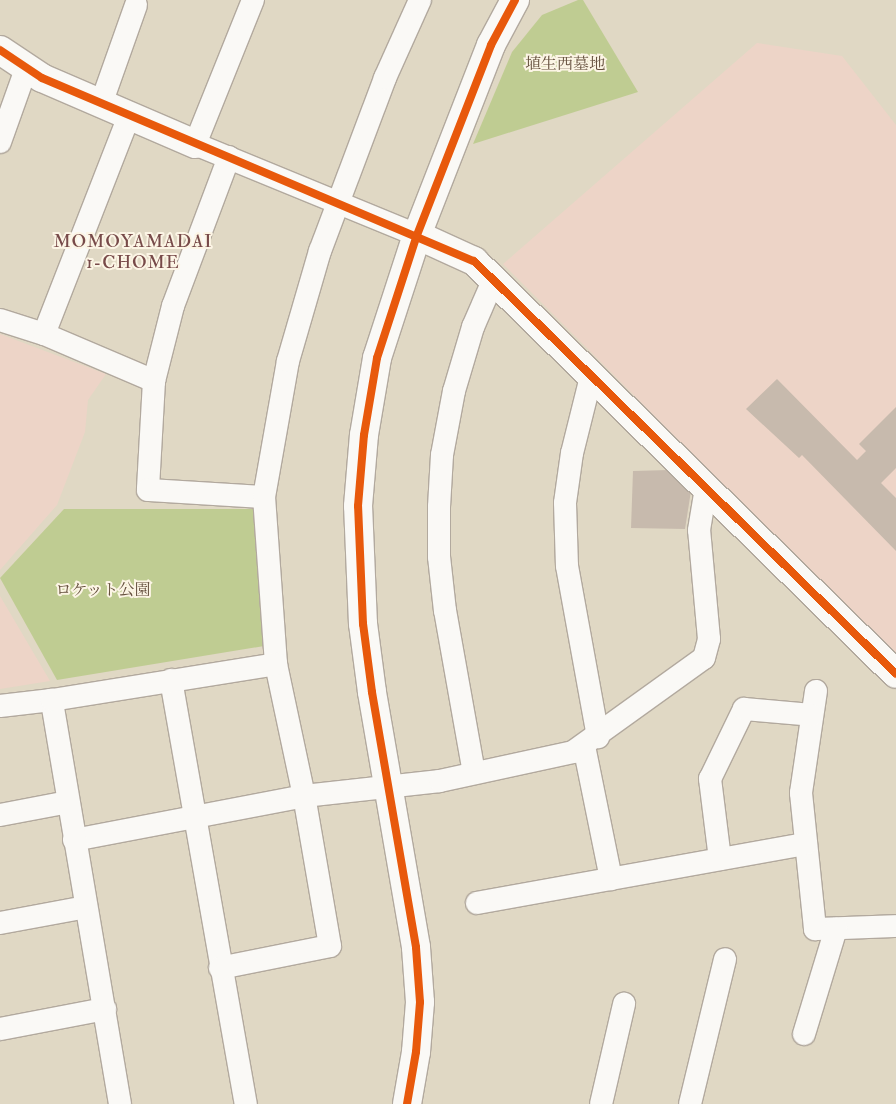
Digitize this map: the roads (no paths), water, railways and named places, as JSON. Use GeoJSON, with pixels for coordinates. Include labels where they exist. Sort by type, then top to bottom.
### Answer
{"type":"FeatureCollection","features":[{"type":"Feature","properties":{"kind":"street"},"geometry":{"type":"LineString","coordinates":[[195,144],[253,0]]}},
{"type":"Feature","properties":{"kind":"street"},"geometry":{"type":"LineString","coordinates":[[220,968],[330,946],[304,796],[276,664],[264,497],[288,360],[320,251],[385,78],[420,0]]}},
{"type":"Feature","properties":{"kind":"street"},"geometry":{"type":"LineString","coordinates":[[408,1104],[416,1052],[420,1002],[416,947],[388,788],[364,624],[358,506],[364,435],[377,358],[417,235],[491,45],[515,0]]}},
{"type":"Feature","properties":{"kind":"street"},"geometry":{"type":"LineString","coordinates":[[101,104],[136,5]]}},
{"type":"Feature","properties":{"kind":"street"},"geometry":{"type":"LineString","coordinates":[[0,50],[26,69],[101,104],[338,204],[417,235],[474,261],[592,373],[706,488],[896,674]]}},
{"type":"Feature","properties":{"kind":"street"},"geometry":{"type":"LineString","coordinates":[[0,142],[26,69]]}},
{"type":"Feature","properties":{"kind":"street"},"geometry":{"type":"LineString","coordinates":[[44,334],[129,116]]}},
{"type":"Feature","properties":{"kind":"street"},"geometry":{"type":"LineString","coordinates":[[229,157],[173,306],[154,381],[148,490],[264,497]]}},
{"type":"Feature","properties":{"kind":"street"},"geometry":{"type":"LineString","coordinates":[[474,773],[445,611],[439,557],[439,507],[442,454],[454,391],[473,327],[494,281]]}},
{"type":"Feature","properties":{"kind":"street"},"geometry":{"type":"LineString","coordinates":[[0,320],[44,334],[154,381]]}},
{"type":"Feature","properties":{"kind":"street"},"geometry":{"type":"LineString","coordinates":[[592,373],[572,453],[566,512],[567,566],[612,879]]}},
{"type":"Feature","properties":{"kind":"street"},"geometry":{"type":"LineString","coordinates":[[74,840],[194,819],[304,796],[388,788],[474,773],[573,752],[591,741],[704,658],[709,639],[699,530],[706,488]]}},
{"type":"Feature","properties":{"kind":"street"},"geometry":{"type":"LineString","coordinates":[[0,706],[52,700],[276,664]]}},
{"type":"Feature","properties":{"kind":"street"},"geometry":{"type":"LineString","coordinates":[[171,680],[220,968],[246,1104]]}},
{"type":"Feature","properties":{"kind":"street"},"geometry":{"type":"LineString","coordinates":[[816,691],[801,793],[815,929],[896,926]]}},
{"type":"Feature","properties":{"kind":"street"},"geometry":{"type":"LineString","coordinates":[[52,700],[74,840],[106,1009],[120,1104]]}},
{"type":"Feature","properties":{"kind":"street"},"geometry":{"type":"LineString","coordinates":[[720,859],[710,779],[744,709],[812,715]]}},
{"type":"Feature","properties":{"kind":"street"},"geometry":{"type":"LineString","coordinates":[[0,815],[68,802]]}},
{"type":"Feature","properties":{"kind":"street"},"geometry":{"type":"LineString","coordinates":[[477,903],[806,844]]}},
{"type":"Feature","properties":{"kind":"street"},"geometry":{"type":"LineString","coordinates":[[0,923],[86,907]]}},
{"type":"Feature","properties":{"kind":"street"},"geometry":{"type":"LineString","coordinates":[[804,1034],[836,928]]}},
{"type":"Feature","properties":{"kind":"street"},"geometry":{"type":"LineString","coordinates":[[690,1104],[725,959]]}},
{"type":"Feature","properties":{"kind":"street"},"geometry":{"type":"LineString","coordinates":[[601,1104],[624,1004]]}},
{"type":"Feature","properties":{"kind":"street"},"geometry":{"type":"LineString","coordinates":[[0,1029],[106,1009]]}},
{"type":"Feature","properties":{"kind":"district","name":"MOMOYAMADAI 1-CHOME"},"geometry":{"type":"Point","coordinates":[133,253]}},
{"type":"Feature","properties":{"kind":"park label","name":"埴生西墓地"},"geometry":{"type":"Point","coordinates":[565,64]}},
{"type":"Feature","properties":{"kind":"park label","name":"ロケット公園"},"geometry":{"type":"Point","coordinates":[103,590]}}]}
